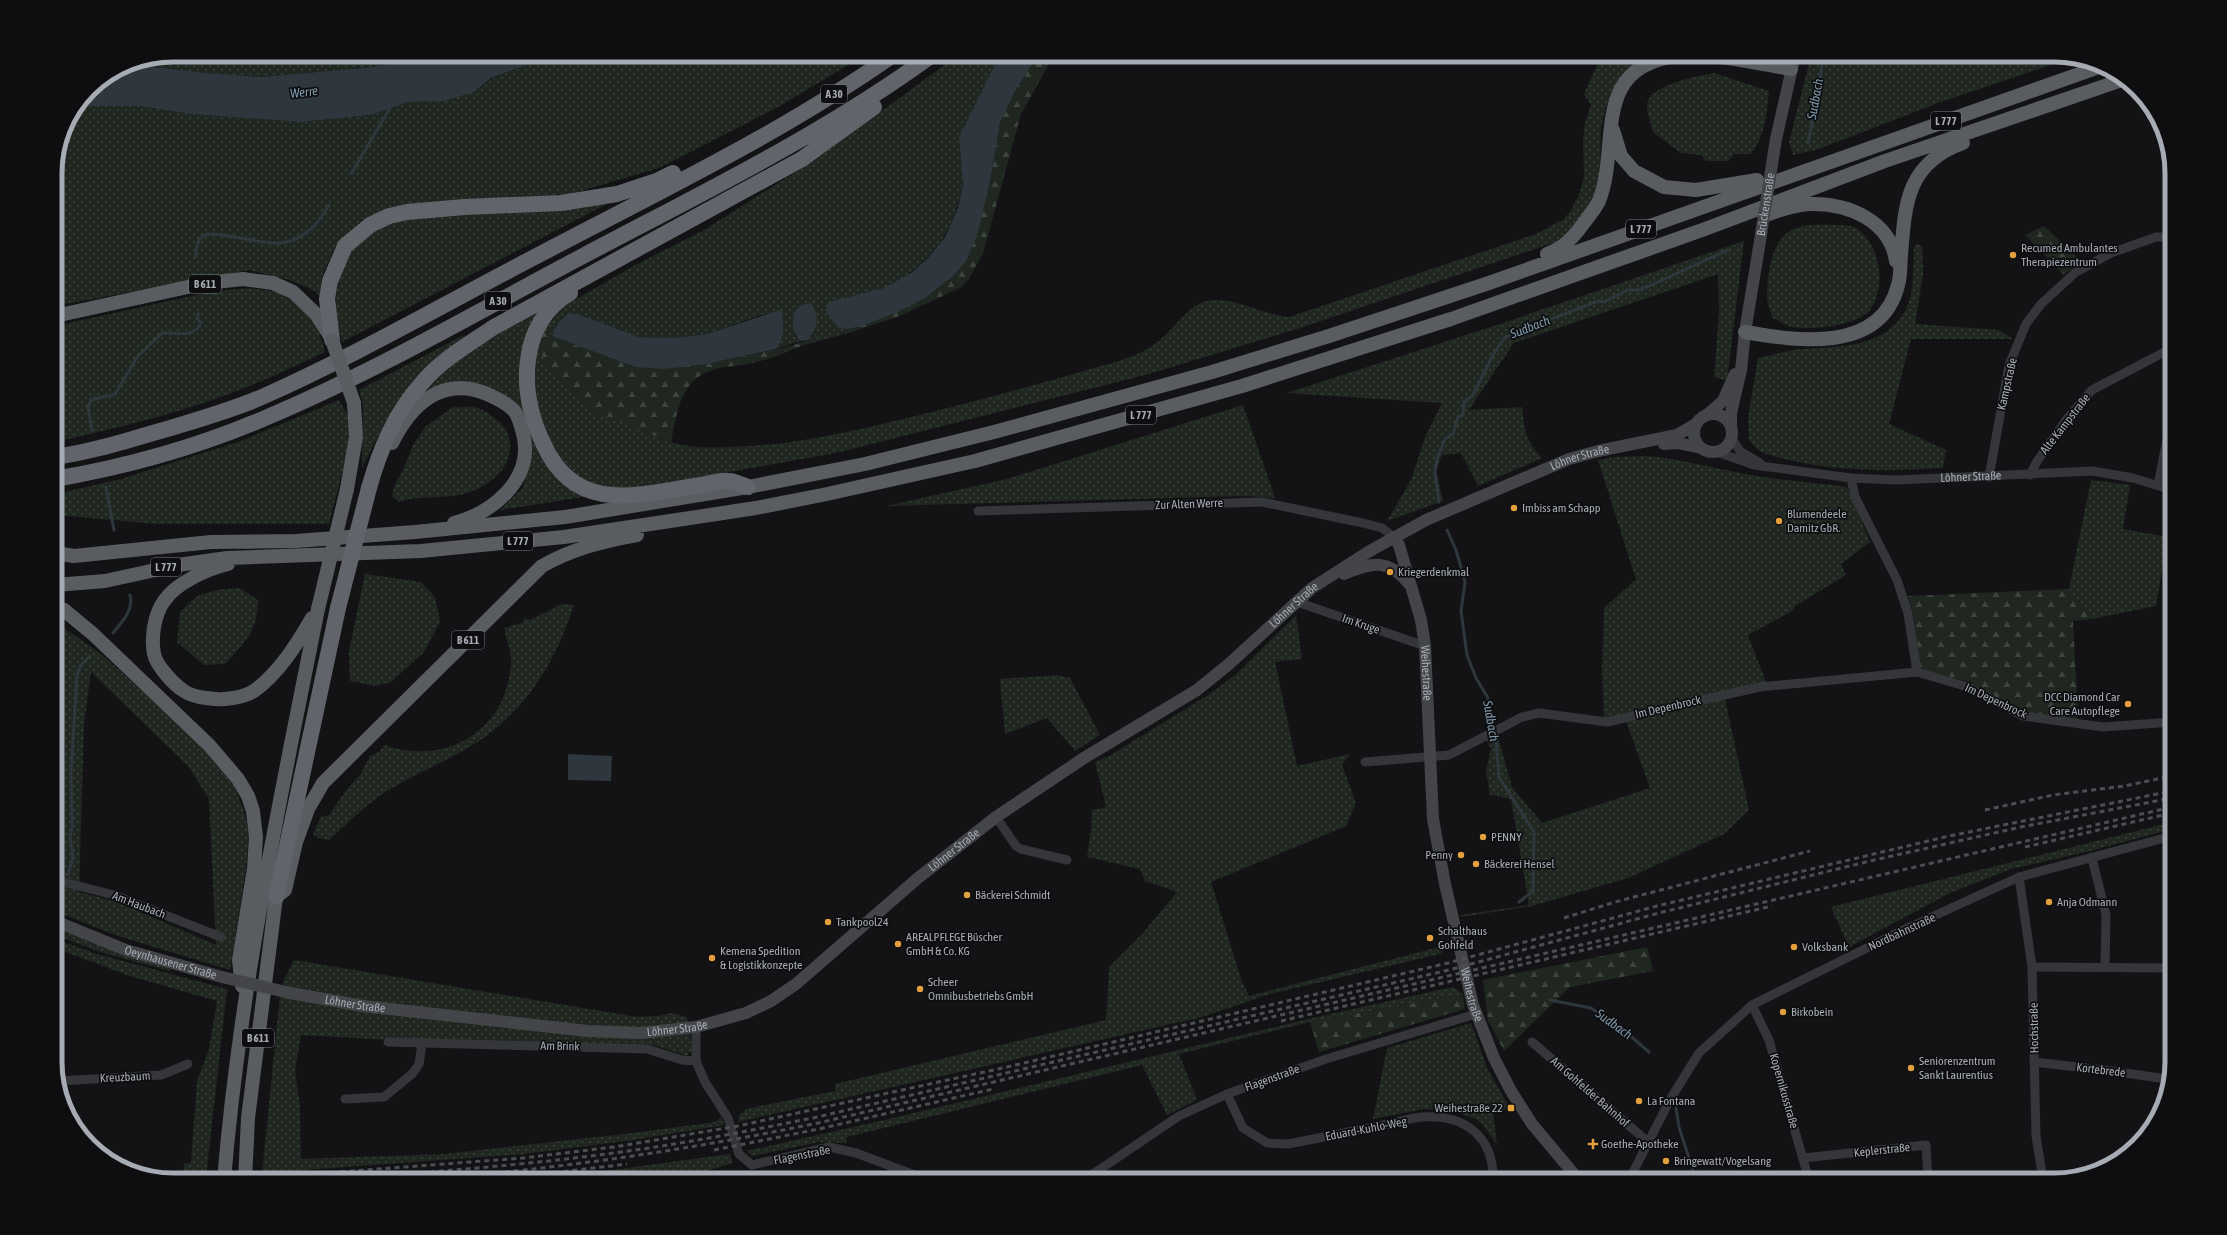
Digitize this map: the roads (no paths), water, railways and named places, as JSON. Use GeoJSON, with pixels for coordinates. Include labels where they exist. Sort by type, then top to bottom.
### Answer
{"type":"FeatureCollection","features":[{"type":"Feature","properties":{"kind":"highway","name":"A 30"},"geometry":{"type":"LineString","coordinates":[[62,455],[118,443],[188,423],[260,398],[436,311],[787,123],[883,62]]}},
{"type":"Feature","properties":{"kind":"highway","name":"A 30"},"geometry":{"type":"LineString","coordinates":[[62,478],[112,468],[192,445],[261,420],[340,385],[693,198],[839,117],[922,62]]}},
{"type":"Feature","properties":{"kind":"highway","name":"L 777"},"geometry":{"type":"LineString","coordinates":[[1486,284],[1510,267],[1559,249],[1574,238],[1598,202],[1605,178],[1610,122],[1618,95],[1627,80],[1639,68],[1652,62]]}},
{"type":"Feature","properties":{"kind":"highway","name":"L 777"},"geometry":{"type":"LineString","coordinates":[[1746,62],[1791,68]]}},
{"type":"Feature","properties":{"kind":"highway"},"geometry":{"type":"LineString","coordinates":[[276,897],[338,608],[368,488],[376,462],[392,425],[422,382],[454,355],[494,327],[802,159],[912,81],[916,66]]}},
{"type":"Feature","properties":{"kind":"highway","name":"L 777"},"geometry":{"type":"LineString","coordinates":[[62,554],[74,556],[211,542],[296,541],[415,532],[565,517],[748,487],[865,464],[987,434],[1197,377],[1329,336],[1486,284],[2093,69]]}},
{"type":"Feature","properties":{"kind":"highway","name":"L 777"},"geometry":{"type":"LineString","coordinates":[[62,584],[105,581],[178,565],[227,558],[437,550],[564,536],[756,508],[975,461],[1214,394],[1451,319],[1683,236],[1885,160],[2117,82]]}},
{"type":"Feature","properties":{"kind":"highway","name":"L 777"},"geometry":{"type":"LineString","coordinates":[[1745,332],[1792,340],[1834,339],[1856,333],[1874,323],[1884,313],[1893,300],[1898,285],[1906,203],[1914,180],[1933,159],[1953,146],[2020,122],[2030,112]]}},
{"type":"Feature","properties":{"kind":"highway"},"geometry":{"type":"LineString","coordinates":[[1610,122],[1621,156],[1634,171],[1664,187],[1696,190],[1795,174]]}},
{"type":"Feature","properties":{"kind":"highway"},"geometry":{"type":"LineString","coordinates":[[332,340],[327,299],[330,281],[345,246],[370,225],[389,216],[408,212],[464,207],[561,203],[617,194],[659,180],[764,127],[787,123]]}},
{"type":"Feature","properties":{"kind":"highway"},"geometry":{"type":"LineString","coordinates":[[1683,236],[1705,236],[1776,211],[1810,204],[1846,207],[1876,224],[1892,243],[1896,258],[1898,285]]}},
{"type":"Feature","properties":{"kind":"highway"},"geometry":{"type":"LineString","coordinates":[[637,250],[630,259],[562,297],[543,317],[533,335],[526,374],[529,402],[538,431],[550,458],[563,474],[581,488],[598,494],[617,497],[636,496],[729,481],[748,487]]}},
{"type":"Feature","properties":{"kind":"highway","name":"B 611"},"geometry":{"type":"LineString","coordinates":[[62,314],[206,283],[243,279],[273,283],[293,292],[316,314],[332,340],[354,403],[356,437],[347,488],[318,609],[266,875],[243,1004],[231,1095],[225,1173]]}},
{"type":"Feature","properties":{"kind":"highway"},"geometry":{"type":"LineString","coordinates":[[368,488],[411,412],[430,396],[457,388],[475,389],[495,397],[515,412],[522,428],[526,448],[521,472],[505,497],[482,512],[462,521],[415,532]]}},
{"type":"Feature","properties":{"kind":"highway","name":"B 611"},"geometry":{"type":"LineString","coordinates":[[245,1173],[248,1118],[276,897],[285,890],[296,842],[308,809],[323,783],[542,566],[587,545],[727,519],[756,508]]}},
{"type":"Feature","properties":{"kind":"highway"},"geometry":{"type":"LineString","coordinates":[[277,557],[240,562],[206,571],[184,583],[164,601],[154,625],[154,655],[168,678],[184,691],[202,698],[226,700],[253,691],[275,671],[296,645],[318,609]]}},
{"type":"Feature","properties":{"kind":"highway","name":"B 611"},"geometry":{"type":"LineString","coordinates":[[62,609],[93,634],[209,745],[238,779],[248,796],[253,811],[256,837],[254,869],[239,960],[243,1004]]}},
{"type":"Feature","properties":{"kind":"main road","name":"Brückenstraße"},"geometry":{"type":"LineString","coordinates":[[1731,432],[1731,413],[1741,370],[1745,332],[1776,139],[1793,62]]}},
{"type":"Feature","properties":{"kind":"main road","name":"Brückenstraße"},"geometry":{"type":"LineString","coordinates":[[1708,414],[1723,401],[1730,389],[1742,354]]}},
{"type":"Feature","properties":{"kind":"main road"},"geometry":{"type":"LineString","coordinates":[[1708,414],[1724,417],[1731,432],[1726,446],[1716,452],[1701,448],[1694,434],[1696,424],[1708,414]]}},
{"type":"Feature","properties":{"kind":"main road","name":"Löhner Straße"},"geometry":{"type":"LineString","coordinates":[[290,993],[386,1009],[588,1032],[641,1033],[696,1027],[746,1013],[771,1001],[796,984],[918,878],[996,817],[1090,754],[1198,690],[1229,664],[1312,588],[1394,536],[1426,520],[1570,459],[1676,436],[1696,424]]}},
{"type":"Feature","properties":{"kind":"main road","name":"Löhner Straße"},"geometry":{"type":"LineString","coordinates":[[1621,447],[1678,443],[1701,448]]}},
{"type":"Feature","properties":{"kind":"main road","name":"Weihestraße"},"geometry":{"type":"LineString","coordinates":[[1394,536],[1413,589],[1421,620],[1425,646],[1428,758],[1436,845],[1476,1014],[1494,1058],[1511,1091],[1532,1124],[1573,1173]]}},
{"type":"Feature","properties":{"kind":"main road","name":"Weihestraße"},"geometry":{"type":"LineString","coordinates":[[1312,588],[1362,566],[1376,564],[1394,569],[1413,589]]}},
{"type":"Feature","properties":{"kind":"main road","name":"Oeynhausener Straße"},"geometry":{"type":"LineString","coordinates":[[62,924],[126,950],[290,993]]}},
{"type":"Feature","properties":{"kind":"street","name":"Kampstraße"},"geometry":{"type":"LineString","coordinates":[[1989,477],[2009,365],[2026,324],[2037,310],[2076,272],[2110,253],[2156,237],[2165,237]]}},
{"type":"Feature","properties":{"kind":"street","name":"Alte Kampstraße"},"geometry":{"type":"LineString","coordinates":[[2030,475],[2036,463],[2066,420],[2092,390],[2165,352]]}},
{"type":"Feature","properties":{"kind":"street","name":"Löhner Straße"},"geometry":{"type":"LineString","coordinates":[[1731,432],[1740,451],[1768,467]]}},
{"type":"Feature","properties":{"kind":"street"},"geometry":{"type":"LineString","coordinates":[[2158,485],[2165,450]]}},
{"type":"Feature","properties":{"kind":"street","name":"Löhner Straße"},"geometry":{"type":"LineString","coordinates":[[1716,452],[1754,466],[1851,478],[1896,480],[1989,477],[2092,471],[2133,478],[2165,488]]}},
{"type":"Feature","properties":{"kind":"street"},"geometry":{"type":"LineString","coordinates":[[1851,478],[1855,497],[1900,586],[1908,613],[1917,672]]}},
{"type":"Feature","properties":{"kind":"street","name":"Zur Alten Werre"},"geometry":{"type":"LineString","coordinates":[[978,511],[1262,502],[1363,523],[1382,528],[1394,536]]}},
{"type":"Feature","properties":{"kind":"street","name":"Im Kruge"},"geometry":{"type":"LineString","coordinates":[[1297,602],[1425,646]]}},
{"type":"Feature","properties":{"kind":"street","name":"Im Depenbrock"},"geometry":{"type":"LineString","coordinates":[[1428,758],[1449,755],[1522,716],[1539,713],[1607,722],[1759,686],[1917,672],[1968,687],[2023,716],[2103,727],[2165,723]]}},
{"type":"Feature","properties":{"kind":"street"},"geometry":{"type":"LineString","coordinates":[[1365,762],[1428,758]]}},
{"type":"Feature","properties":{"kind":"street"},"geometry":{"type":"LineString","coordinates":[[996,817],[1016,846],[1021,849],[1066,860]]}},
{"type":"Feature","properties":{"kind":"street","name":"Nordbahnstraße"},"geometry":{"type":"LineString","coordinates":[[1632,1173],[1671,1098],[1699,1053],[1752,1005],[1901,932],[2019,877],[2165,838]]}},
{"type":"Feature","properties":{"kind":"street"},"geometry":{"type":"LineString","coordinates":[[2092,858],[2106,915],[2105,967]]}},
{"type":"Feature","properties":{"kind":"street","name":"Hochstraße"},"geometry":{"type":"LineString","coordinates":[[2019,877],[2032,967],[2036,1136],[2042,1173]]}},
{"type":"Feature","properties":{"kind":"street","name":"Am Haubach"},"geometry":{"type":"LineString","coordinates":[[62,882],[114,895],[221,937]]}},
{"type":"Feature","properties":{"kind":"street"},"geometry":{"type":"LineString","coordinates":[[2032,967],[2165,968]]}},
{"type":"Feature","properties":{"kind":"street","name":"Kopernikusstraße"},"geometry":{"type":"LineString","coordinates":[[1752,1005],[1769,1040],[1807,1173]]}},
{"type":"Feature","properties":{"kind":"street","name":"Flagenstraße"},"geometry":{"type":"LineString","coordinates":[[1094,1173],[1179,1116],[1227,1094],[1326,1059],[1476,1014]]}},
{"type":"Feature","properties":{"kind":"street","name":"Flagenstraße"},"geometry":{"type":"LineString","coordinates":[[696,1027],[696,1061],[705,1082],[728,1118],[739,1154],[752,1165],[829,1147],[856,1153],[909,1173]]}},
{"type":"Feature","properties":{"kind":"street","name":"Am Brink"},"geometry":{"type":"LineString","coordinates":[[388,1042],[647,1049],[682,1060],[696,1061]]}},
{"type":"Feature","properties":{"kind":"street","name":"Am Gohfelder Bahnhof"},"geometry":{"type":"LineString","coordinates":[[1532,1042],[1648,1142]]}},
{"type":"Feature","properties":{"kind":"street"},"geometry":{"type":"LineString","coordinates":[[345,1099],[384,1097],[413,1073],[419,1064],[422,1044]]}},
{"type":"Feature","properties":{"kind":"street","name":"Kortebrede"},"geometry":{"type":"LineString","coordinates":[[2034,1062],[2164,1079]]}},
{"type":"Feature","properties":{"kind":"street","name":"Kreuzbaum"},"geometry":{"type":"LineString","coordinates":[[64,1081],[161,1075],[188,1064]]}},
{"type":"Feature","properties":{"kind":"street","name":"Eduard-Kuhlo-Weg"},"geometry":{"type":"LineString","coordinates":[[1227,1094],[1243,1128],[1267,1143],[1288,1144],[1422,1117],[1449,1119],[1472,1128],[1482,1140],[1490,1154],[1492,1173]]}},
{"type":"Feature","properties":{"kind":"street","name":"Keplerstraße"},"geometry":{"type":"LineString","coordinates":[[1803,1158],[1926,1145],[1928,1173]]}},
{"type":"Feature","properties":{"kind":"water","name":"Werre"},"geometry":{"type":"Polygon","coordinates":[[[395,62],[536,62],[491,78],[474,92],[445,101],[408,102],[371,115],[301,122],[191,114],[139,106],[84,106],[111,81],[131,70],[145,66],[261,77],[373,67],[395,62]]]}},
{"type":"Feature","properties":{"kind":"water"},"geometry":{"type":"Polygon","coordinates":[[[1000,62],[1034,62],[1014,93],[1000,123],[991,177],[977,236],[966,261],[953,276],[925,298],[895,313],[862,326],[847,329],[838,328],[825,310],[829,302],[884,288],[911,273],[927,259],[945,237],[958,208],[963,184],[959,137],[993,68],[1000,62]]]}},
{"type":"Feature","properties":{"kind":"water"},"geometry":{"type":"Polygon","coordinates":[[[811,303],[816,313],[816,327],[808,340],[800,341],[794,329],[793,318],[798,308],[811,303]]]}},
{"type":"Feature","properties":{"kind":"water"},"geometry":{"type":"Polygon","coordinates":[[[780,310],[782,312],[783,332],[781,341],[776,349],[706,364],[664,369],[635,367],[552,336],[558,323],[569,313],[580,315],[639,337],[674,338],[707,334],[780,310]]]}},
{"type":"Feature","properties":{"kind":"water"},"geometry":{"type":"Polygon","coordinates":[[[568,754],[612,756],[611,781],[568,780],[568,754]]]}},
{"type":"Feature","properties":{"kind":"waterway","name":"Sudbach"},"geometry":{"type":"LineString","coordinates":[[1808,143],[1819,89],[1822,62]]}},
{"type":"Feature","properties":{"kind":"waterway"},"geometry":{"type":"LineString","coordinates":[[351,174],[390,108]]}},
{"type":"Feature","properties":{"kind":"waterway"},"geometry":{"type":"LineString","coordinates":[[196,256],[200,239],[205,235],[210,234],[272,243],[288,242],[296,239],[315,224],[329,205]]}},
{"type":"Feature","properties":{"kind":"waterway","name":"Sudbach"},"geometry":{"type":"LineString","coordinates":[[1439,502],[1435,472],[1437,459],[1445,439],[1453,434],[1458,417],[1463,415],[1464,402],[1473,395],[1493,355],[1505,337],[1598,301],[1604,302],[1628,290],[1638,290],[1649,286],[1728,250]]}},
{"type":"Feature","properties":{"kind":"waterway"},"geometry":{"type":"LineString","coordinates":[[92,431],[88,407],[91,400],[115,394],[138,356],[162,333],[185,334],[191,333],[199,327],[201,322],[197,319],[198,314]]}},
{"type":"Feature","properties":{"kind":"waterway"},"geometry":{"type":"LineString","coordinates":[[106,487],[114,530]]}},
{"type":"Feature","properties":{"kind":"waterway","name":"Sudbach"},"geometry":{"type":"LineString","coordinates":[[1447,530],[1456,550],[1465,582],[1461,611],[1467,655],[1476,678],[1488,698],[1491,725],[1496,740],[1499,777],[1534,832],[1533,891],[1519,902]]}},
{"type":"Feature","properties":{"kind":"waterway"},"geometry":{"type":"LineString","coordinates":[[113,633],[129,611],[131,600],[130,595]]}},
{"type":"Feature","properties":{"kind":"waterway"},"geometry":{"type":"LineString","coordinates":[[68,875],[73,857],[70,837],[72,828],[71,772],[77,675],[81,665],[90,656]]}},
{"type":"Feature","properties":{"kind":"waterway","name":"Sudbach"},"geometry":{"type":"LineString","coordinates":[[1550,1000],[1591,1008],[1627,1033],[1649,1052]]}},
{"type":"Feature","properties":{"kind":"waterway","name":"Sudbach"},"geometry":{"type":"LineString","coordinates":[[1676,1108],[1679,1127],[1694,1173]]}},
{"type":"Feature","properties":{"kind":"railway"},"geometry":{"type":"LineString","coordinates":[[1985,810],[2053,795],[2124,786],[2165,777]]}},
{"type":"Feature","properties":{"kind":"railway"},"geometry":{"type":"LineString","coordinates":[[325,1173],[523,1158],[614,1147],[738,1126],[1007,1067],[1448,963],[1657,906],[1949,836],[2165,792]]}},
{"type":"Feature","properties":{"kind":"railway"},"geometry":{"type":"LineString","coordinates":[[418,1173],[578,1158],[665,1146],[817,1117],[1449,970],[1659,913],[1870,861],[2021,827],[2165,799]]}},
{"type":"Feature","properties":{"kind":"railway"},"geometry":{"type":"LineString","coordinates":[[496,1173],[667,1151],[818,1123],[2165,809]]}},
{"type":"Feature","properties":{"kind":"railway"},"geometry":{"type":"LineString","coordinates":[[2025,847],[2165,815]]}},
{"type":"Feature","properties":{"kind":"railway"},"geometry":{"type":"LineString","coordinates":[[1564,918],[1615,902],[1810,851]]}},
{"type":"Feature","properties":{"kind":"railway"},"geometry":{"type":"LineString","coordinates":[[1281,1021],[1772,906]]}},
{"type":"Feature","properties":{"kind":"railway"},"geometry":{"type":"LineString","coordinates":[[714,1150],[819,1129],[993,1089]]}},
{"type":"Feature","properties":{"kind":"railway"},"geometry":{"type":"LineString","coordinates":[[551,1173],[627,1164]]}},
{"type":"Feature","properties":{"kind":"place","name":"Recumed Ambulantes Therapiezentrum"},"geometry":{"type":"Point","coordinates":[2013,255]}},
{"type":"Feature","properties":{"kind":"place","name":"Imbiss am Schapp"},"geometry":{"type":"Point","coordinates":[1514,508]}},
{"type":"Feature","properties":{"kind":"place","name":"Blumendeele Damitz GbR."},"geometry":{"type":"Point","coordinates":[1779,521]}},
{"type":"Feature","properties":{"kind":"place","name":"Kriegerdenkmal"},"geometry":{"type":"Point","coordinates":[1390,572]}},
{"type":"Feature","properties":{"kind":"place","name":"DCC Diamond Car Care Autopflege"},"geometry":{"type":"Point","coordinates":[2128,704]}},
{"type":"Feature","properties":{"kind":"place","name":"PENNY"},"geometry":{"type":"Point","coordinates":[1483,837]}},
{"type":"Feature","properties":{"kind":"place","name":"Penny"},"geometry":{"type":"Point","coordinates":[1461,855]}},
{"type":"Feature","properties":{"kind":"place","name":"Bäckerei Hensel"},"geometry":{"type":"Point","coordinates":[1476,864]}},
{"type":"Feature","properties":{"kind":"place","name":"Bäckerei Schmidt"},"geometry":{"type":"Point","coordinates":[967,895]}},
{"type":"Feature","properties":{"kind":"place","name":"Anja Odmann"},"geometry":{"type":"Point","coordinates":[2049,902]}},
{"type":"Feature","properties":{"kind":"place","name":"Tankpool24"},"geometry":{"type":"Point","coordinates":[828,922]}},
{"type":"Feature","properties":{"kind":"place","name":"Schalthaus Gohfeld"},"geometry":{"type":"Point","coordinates":[1430,938]}},
{"type":"Feature","properties":{"kind":"place","name":"AREALPFLEGE Büscher GmbH & Co. KG"},"geometry":{"type":"Point","coordinates":[898,944]}},
{"type":"Feature","properties":{"kind":"place","name":"Volksbank"},"geometry":{"type":"Point","coordinates":[1794,947]}},
{"type":"Feature","properties":{"kind":"place","name":"Kemena Spedition & Logistikkonzepte"},"geometry":{"type":"Point","coordinates":[712,958]}},
{"type":"Feature","properties":{"kind":"place","name":"Scheer Omnibusbetriebs GmbH"},"geometry":{"type":"Point","coordinates":[920,989]}},
{"type":"Feature","properties":{"kind":"place","name":"Birkobein"},"geometry":{"type":"Point","coordinates":[1783,1012]}},
{"type":"Feature","properties":{"kind":"place","name":"Seniorenzentrum Sankt Laurentius"},"geometry":{"type":"Point","coordinates":[1911,1068]}},
{"type":"Feature","properties":{"kind":"place","name":"La Fontana"},"geometry":{"type":"Point","coordinates":[1639,1101]}},
{"type":"Feature","properties":{"kind":"place","name":"Weihestraße 22"},"geometry":{"type":"Point","coordinates":[1511,1108]}},
{"type":"Feature","properties":{"kind":"place","name":"Goethe-Apotheke"},"geometry":{"type":"Point","coordinates":[1593,1144]}},
{"type":"Feature","properties":{"kind":"place","name":"Bringewatt/Vogelsang"},"geometry":{"type":"Point","coordinates":[1666,1161]}}]}
